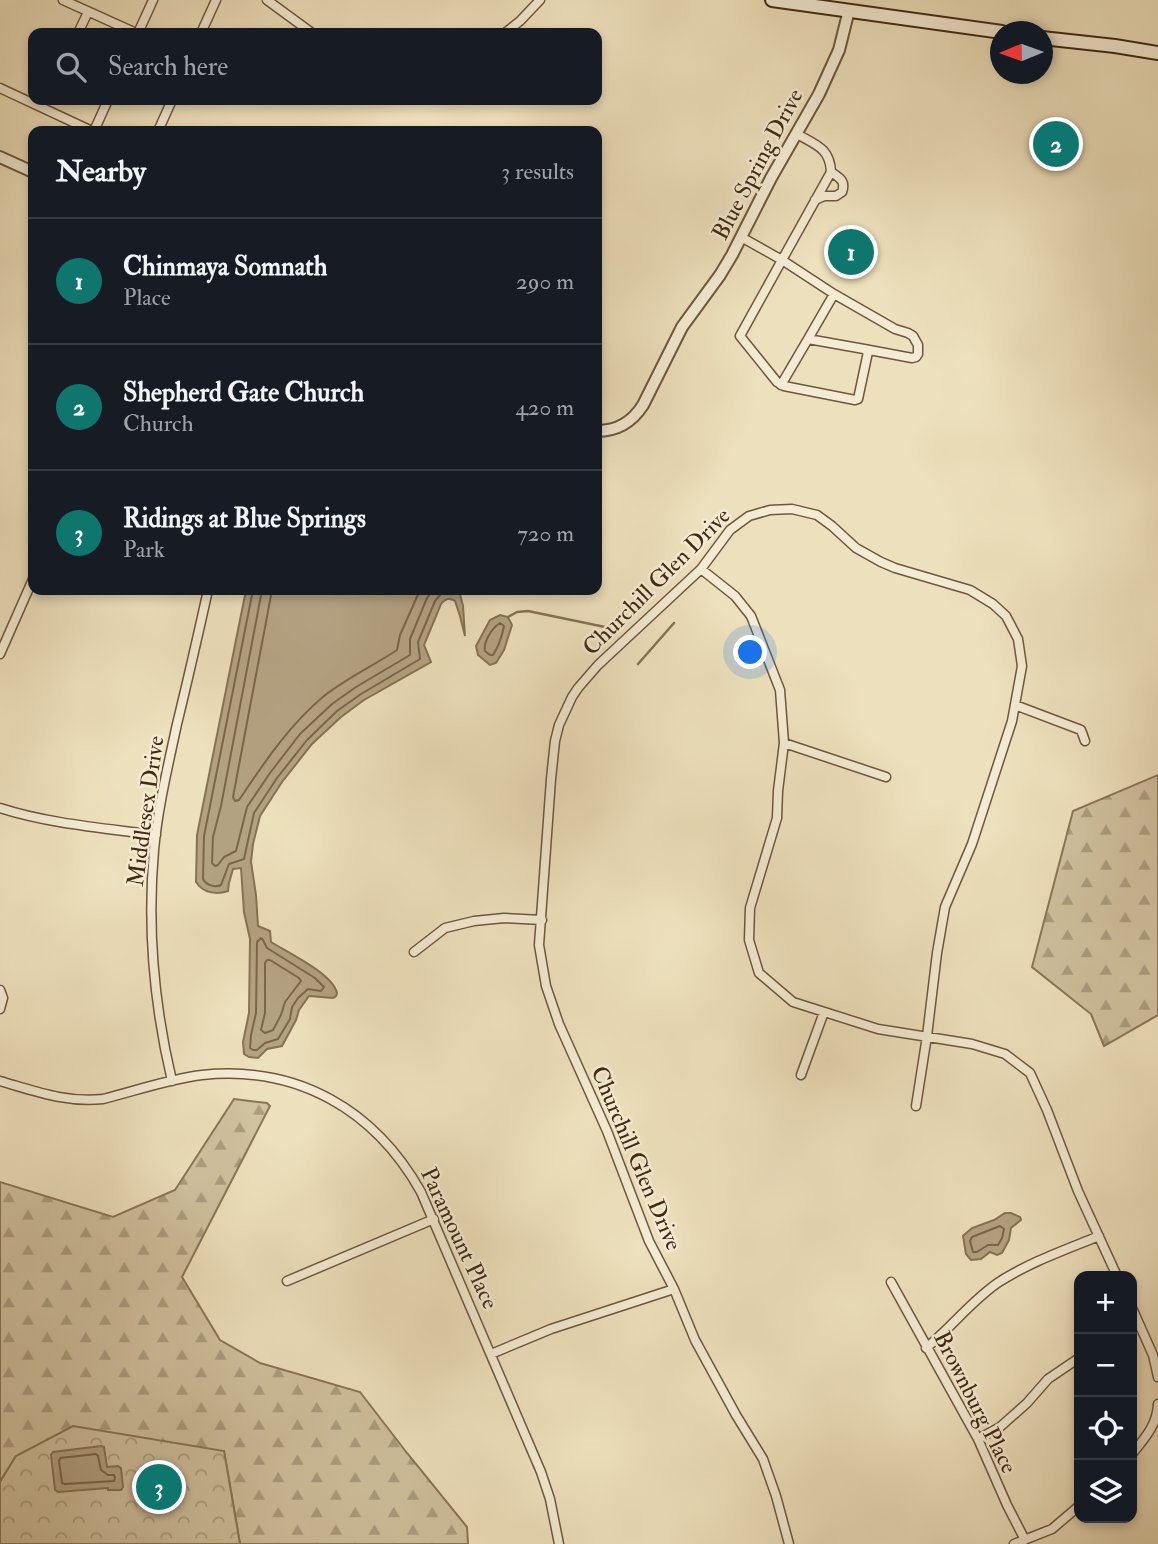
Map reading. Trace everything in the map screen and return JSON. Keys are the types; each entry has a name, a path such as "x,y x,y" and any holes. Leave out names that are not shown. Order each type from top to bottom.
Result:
{"main road":[{"path":"772,0 990,30"},
{"path":"1053,39 1158,53"}],"street":[{"path":"63,0 125,28"},
{"path":"139,28 153,0"},
{"path":"203,28 216,0"},
{"path":"267,0 305,28"},
{"path":"512,28 540,0"},
{"name":"Blue Spring Drive","path":"602,430 620,427 637,415 682,327 720,275 832,66 849,10"},
{"path":"80,28 88,12"},
{"path":"0,88 28,98"},
{"path":"48,105 84,126"},
{"path":"95,126 106,105"},
{"path":"160,126 170,105"},
{"path":"797,134 824,150 831,172 740,336 780,385 855,400 858,399 868,352 864,349"},
{"path":"0,157 28,170"},
{"path":"815,200 824,196 836,196 842,192 842,180 831,172"},
{"path":"741,237 782,260 834,295 895,329 908,332 916,339 919,350 916,357 912,358 808,339"},
{"path":"780,385 834,295"},
{"name":"Churchill Glen Drive","path":"789,1544 763,1459 695,1340 674,1289 649,1241 607,1131 559,1024 546,986 539,945 552,766 557,733 566,709 578,688 598,665 701,569 730,530 749,516 770,510 792,509 817,515 866,555 895,568 970,590 993,604 1006,616 1018,639 1022,666 1015,705 972,844 945,907 916,1106"},
{"path":"701,569 735,596 751,617 780,690 785,743 777,818 750,908 749,940 759,973 793,1002 878,1029 972,1044 1005,1054 1030,1073 1115,1271"},
{"path":"0,654 28,590"},
{"name":"Middlesex Drive","path":"172,1082 158,1011 152,953 152,883 156,835 168,767 207,595"},
{"path":"1015,705 1081,730 1085,741"},
{"path":"785,743 886,777"},
{"path":"0,808 58,822 156,835"},
{"path":"414,952 445,928 454,925 474,920 504,918 542,920"},
{"path":"0,990 3,998 0,1009"},
{"path":"801,1075 824,1012"},
{"name":"Paramount Place","path":"0,1081 54,1097 88,1101 200,1076 248,1074 292,1083 334,1101 368,1124 410,1172 434,1219 541,1472 550,1499 559,1544"},
{"path":"288,1281 434,1219"},
{"path":"926,1348 999,1282 1036,1262 1099,1236"},
{"name":"Brownburg Place","path":"891,1282 978,1440 1006,1505 1026,1539"},
{"path":"491,1354 551,1329 674,1289"},
{"path":"1137,1319 1153,1355 1158,1377"},
{"path":"1137,1332 1142,1330"},
{"path":"978,1440 1000,1427 1027,1403 1048,1379 1074,1361"},
{"path":"1137,1448 1157,1417 1158,1404"},
{"path":"1014,1544 1052,1529 1074,1510"}],"green space":[{"path":"1158,775 1158,1015 1104,1046 1091,1014 1032,967 1073,811"},
{"path":"234,1099 267,1103 270,1106 182,1277 220,1340 260,1363 360,1392 467,1527 468,1544 240,1544 224,1451 16,1456 0,1482 0,1182 113,1217 175,1190"},
{"path":"73,1426 224,1451 240,1544 0,1544 0,1482 16,1456"}],"water":[{"path":"245,595 460,595 465,636 455,601 446,600 441,604 424,645 431,662 364,700 341,717 312,744 260,816 251,862 258,926 270,931 271,942 319,971 334,986 337,993 333,998 309,996 299,1010 282,1046 267,1049 258,1058 244,1054 243,1042 249,1013 250,939 244,912 241,868 233,869 228,891 219,893 202,889 196,882 197,835"},
{"path":"500,615 508,617 512,625 504,650 496,663 490,665 478,655 476,646 490,620"},
{"path":"1005,1213 1011,1213 1021,1220 1011,1228 1009,1240 1002,1253 997,1255 990,1252 981,1259 971,1260 966,1254 963,1236 972,1228"},
{"path":"104,1447 107,1467 121,1468 121,1490 55,1490 51,1455 53,1452"}],"waterway":[{"path":"508,617 517,612 528,611 605,627"},
{"path":"638,664 674,623"}],"place":[{"name":"Shepherd Gate Church","path":"1056,144"},
{"name":"Chinmaya Somnath","path":"851,252"},
{"name":"Ridings at Blue Springs","path":"159,1487"}]}
